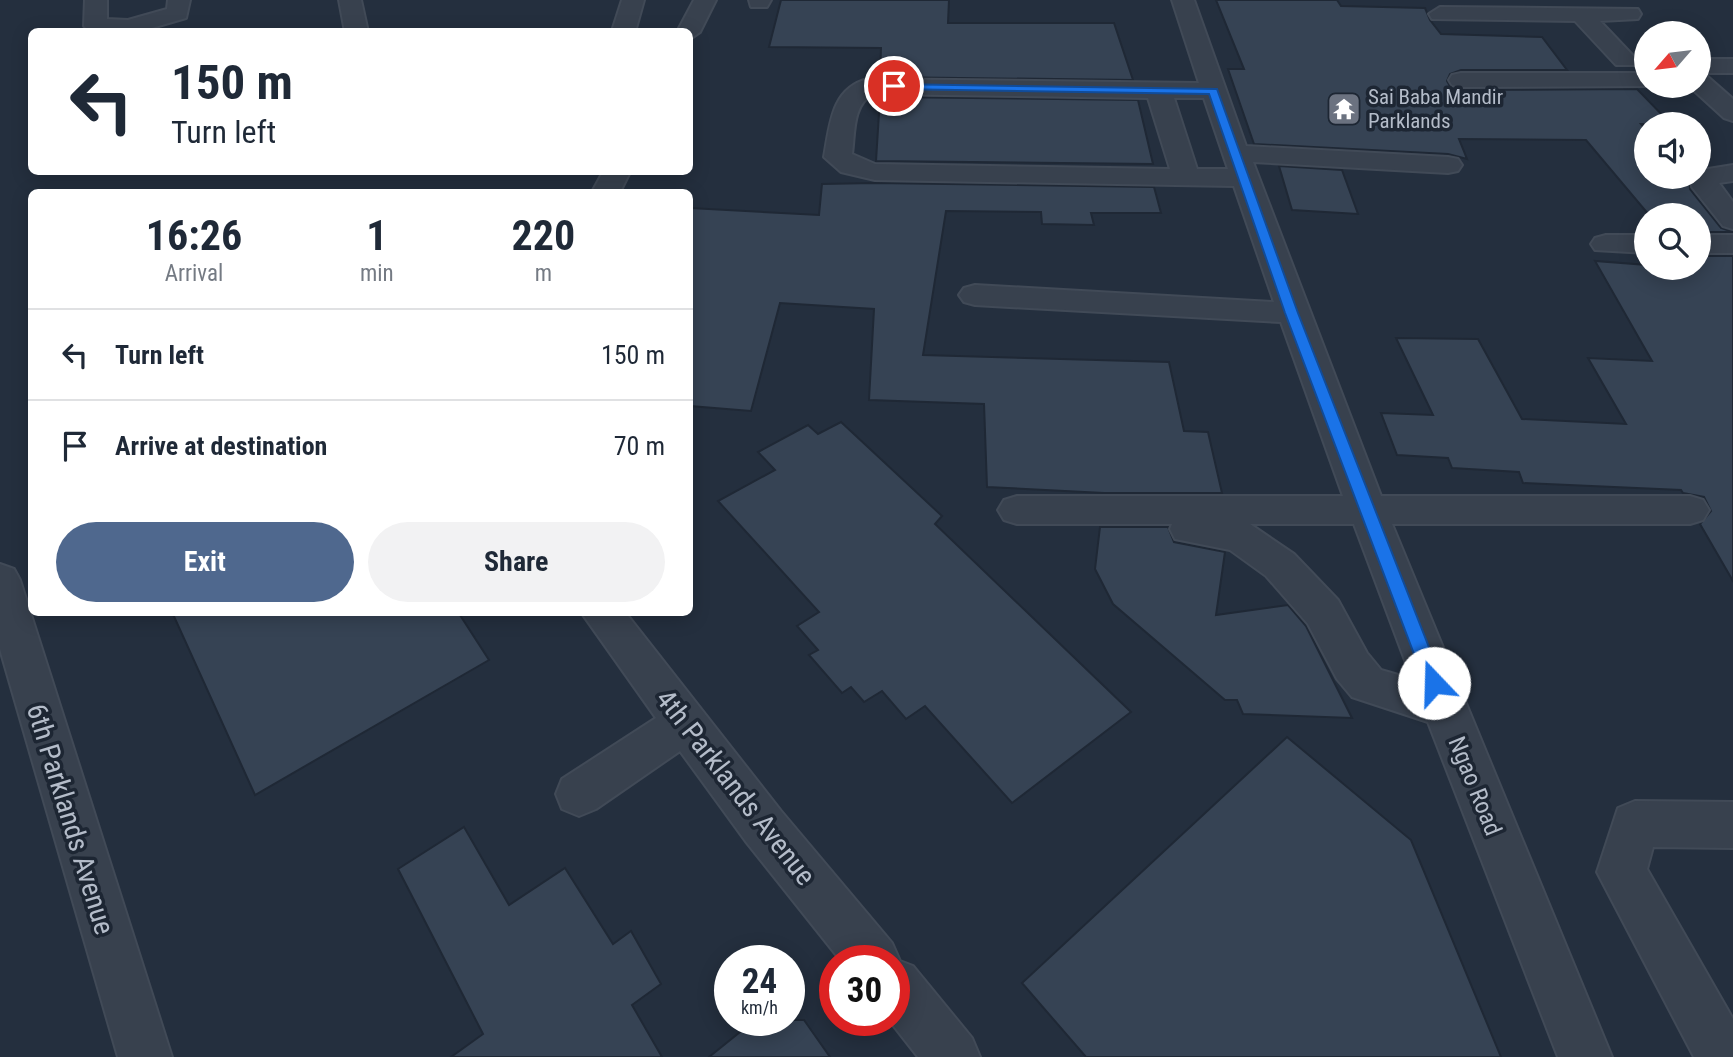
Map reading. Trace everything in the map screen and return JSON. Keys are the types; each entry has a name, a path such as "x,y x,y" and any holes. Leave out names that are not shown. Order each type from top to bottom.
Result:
{"street":[{"path":"96,0 96,26 108,28"},
{"path":"118,28 178,13 179,0"},
{"path":"350,0 356,28"},
{"path":"625,28 633,0"},
{"path":"690,28 705,0"},
{"name":"Ngao Road","path":"1183,0 1238,165 1292,313 1444,708 1585,1057"},
{"path":"1440,14 1582,15 1623,7 1637,21"},
{"path":"1582,15 1625,60"},
{"path":"1712,66 1733,66"},
{"path":"1461,80 1634,80"},
{"path":"1214,91 868,86 855,90 848,99 838,157 851,166 875,172 1186,177 1238,165 1448,165"},
{"path":"1159,92 1186,177"},
{"path":"1712,94 1733,113"},
{"path":"1733,173 1712,176 1705,180 1706,187 1733,220"},
{"path":"1606,244 1634,244"},
{"path":"1711,244 1733,244"},
{"path":"975,295 1292,313"},
{"path":"1017,510 1690,510"},
{"path":"1157,525 1223,533 1248,541 1303,587 1323,612 1352,666 1367,684 1444,708"},
{"name":"6th Parklands Avenue","path":"0,580 145,1057"},
{"name":"4th Parklands Avenue","path":"604,616 764,827 861,945"},
{"path":"579,794 685,723"},
{"path":"1724,1057 1622,872 1635,824 1733,825"},
{"path":"910,1005 953,1057"}],"building":[{"path":"781,0 949,0 948,23 1114,23 1133,80 880,77 881,48 769,47"},
{"path":"1216,0 1337,0 1341,6 1425,8 1441,34 1542,37 1567,70 1461,70 1450,74 1447,81 1451,88 1461,90 1634,89 1634,98 1646,98 1659,112 1634,112 1634,189 1690,189 1701,203 1639,203 1586,140 1459,139 1467,159 1448,154 1254,144 1228,69 1244,69"},
{"path":"880,97 1138,100 1153,164 876,161"},
{"path":"1279,166 1342,170 1358,214 1292,210"},
{"path":"822,184 1154,187 1161,213 1091,213 1094,225 1042,224 1041,212 946,211 923,355 1169,362 1184,431 1208,432 1222,493 1104,493 987,487 984,404 869,400 874,309 780,303 751,411 693,406 693,208 819,215"},
{"path":"1711,215 1721,228 1733,232 1711,232"},
{"path":"1711,256 1733,256 1733,581 1700,524 1711,511 1704,497 1683,493 1681,490 1523,483 1519,472 1452,468 1448,458 1397,455 1381,413 1433,415 1396,338 1478,339 1522,419 1626,424 1588,358 1652,361 1595,261 1634,264 1634,280 1711,280"},
{"path":"841,422 942,516 935,524 1131,712 1012,803 925,706 906,719 882,691 864,702 851,687 842,693 809,655 818,650 797,626 819,612 718,501 775,470 758,452 808,425 818,434"},
{"path":"1100,527 1168,527 1174,542 1225,552 1216,615 1288,605 1306,626 1352,718 1243,714 1237,700 1225,700 1113,604 1095,569"},
{"path":"174,616 461,616 489,660 255,795"},
{"path":"1287,737 1411,840 1501,1057 1086,1057 1022,983"},
{"path":"464,827 509,905 565,868 613,944 631,931 661,984 632,1005 662,1057 451,1057 483,1034 398,869"},
{"path":"805,1021 830,1057 709,1057 735,1036 805,1036"}],"place":[{"name":"Sai Baba Mandir Parklands","path":"1344,109"}],"route":[{"path":"894,86 1214,91 1242,178 1292,313 1434,683"}]}
